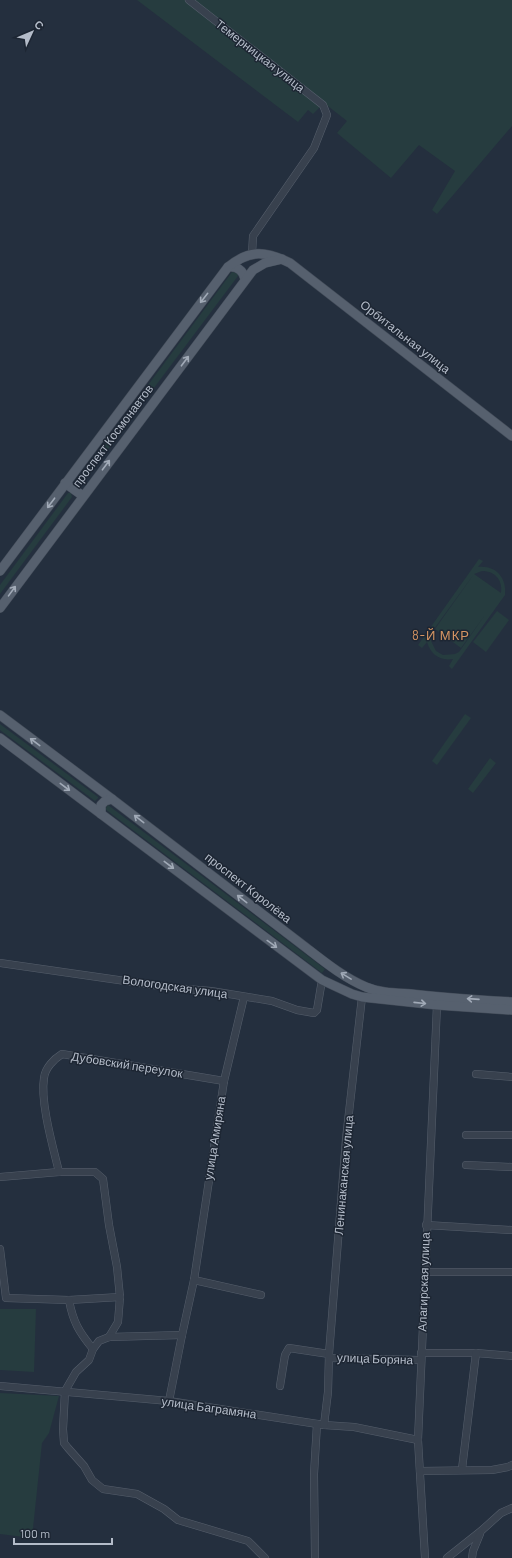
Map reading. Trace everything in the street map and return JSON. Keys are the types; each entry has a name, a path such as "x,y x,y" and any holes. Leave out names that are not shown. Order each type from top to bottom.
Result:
{"main road":[{"name":"проспект Космонавтов","path":"0,571 228,267 243,257 252,254 270,254 282,259"},
{"name":"проспект Космонавтов","path":"0,608 245,279 253,270 264,263 282,259"},
{"name":"Орбитальная улица","path":"282,259 292,265 512,436"},
{"path":"228,267 236,267 240,269 245,279"},
{"path":"65,483 83,496"},
{"name":"проспект Королёва","path":"0,715 330,966 365,987 382,991 438,997 512,1002"},
{"path":"0,738 322,980 362,997 437,1005 512,1010"},
{"path":"101,814 101,805 105,801 112,799"},
{"path":"322,980 329,974 330,966"}],"street":[{"name":"Темерницкая улица","path":"189,0 323,105 327,114 314,148 253,236 252,254"},
{"name":"Вологодская улица","path":"0,963 174,988 212,991 272,1002 297,1010 314,1013 317,1010 322,980"},
{"name":"Ленинаканская улица","path":"324,1425 328,1392 329,1356 346,1139 362,997"},
{"name":"улица Амиряна","path":"169,1401 194,1280 224,1081 244,998"},
{"name":"Алагирская улица","path":"425,1558 418,1440 426,1272 426,1225 437,1005"},
{"name":"Дубовский переулок","path":"59,1172 43,1095 44,1076 53,1060 62,1054 224,1081"},
{"path":"476,1074 512,1077"},
{"path":"466,1135 512,1135"},
{"path":"466,1165 512,1168"},
{"path":"0,1177 59,1172 95,1172 104,1179 109,1225 117,1267 120,1297 118,1322 109,1337"},
{"path":"426,1225 512,1230"},
{"path":"0,1249 6,1298 70,1300 120,1297"},
{"path":"426,1272 512,1272"},
{"path":"194,1280 261,1295"},
{"path":"70,1300 72,1318 81,1334 93,1349"},
{"path":"182,1335 109,1337 99,1341 93,1349 89,1360 76,1372 65,1391 63,1428 64,1443 84,1466 92,1480 104,1489 138,1494 164,1509 178,1520 248,1541 265,1558"},
{"path":"280,1386 285,1355 290,1348 329,1356"},
{"name":"улица Боряна","path":"329,1356 421,1357 476,1353 512,1356"},
{"path":"462,1470 476,1353"},
{"name":"улица Баграмяна","path":"0,1386 169,1401 316,1424 354,1427 418,1440"},
{"path":"315,1558 314,1474 316,1424"},
{"path":"420,1471 492,1470 512,1465"},
{"path":"447,1558 481,1532 501,1514 512,1508"},
{"path":"472,1558 473,1551 481,1532"}],"green space":[{"path":"137,0 512,0 512,126 437,214 432,210 455,171 419,145 391,178 337,133 347,121 324,103 313,114 308,110 298,122"},
{"path":"232,272 237,273 238,276 81,485 78,485 76,482"},
{"path":"68,493 71,493 72,497 0,594 0,585"},
{"path":"479,559 483,561 478,567 490,568 499,574 504,583 505,595 452,669 449,666 453,659 440,658 434,654 427,642 422,648 418,645","holes":["487,571 497,577 501,584 501,593 474,574","474,574 435,629 461,648 485,615 459,652 455,654 443,655 436,651 431,641 431,633"]},
{"path":"497,611 509,620 486,652 473,642"},
{"path":"465,714 471,718 437,765 432,761"},
{"path":"0,724 98,798 95,801 0,730"},
{"path":"490,758 496,763 473,793 468,789"},
{"path":"108,805 325,969 322,973 105,809"},
{"path":"0,1309 36,1309 34,1372 0,1370"},
{"path":"0,1393 59,1396 49,1433 42,1443 32,1538 0,1534"}],"district":[{"name":"8-Й МКР","path":"441,635"}]}
